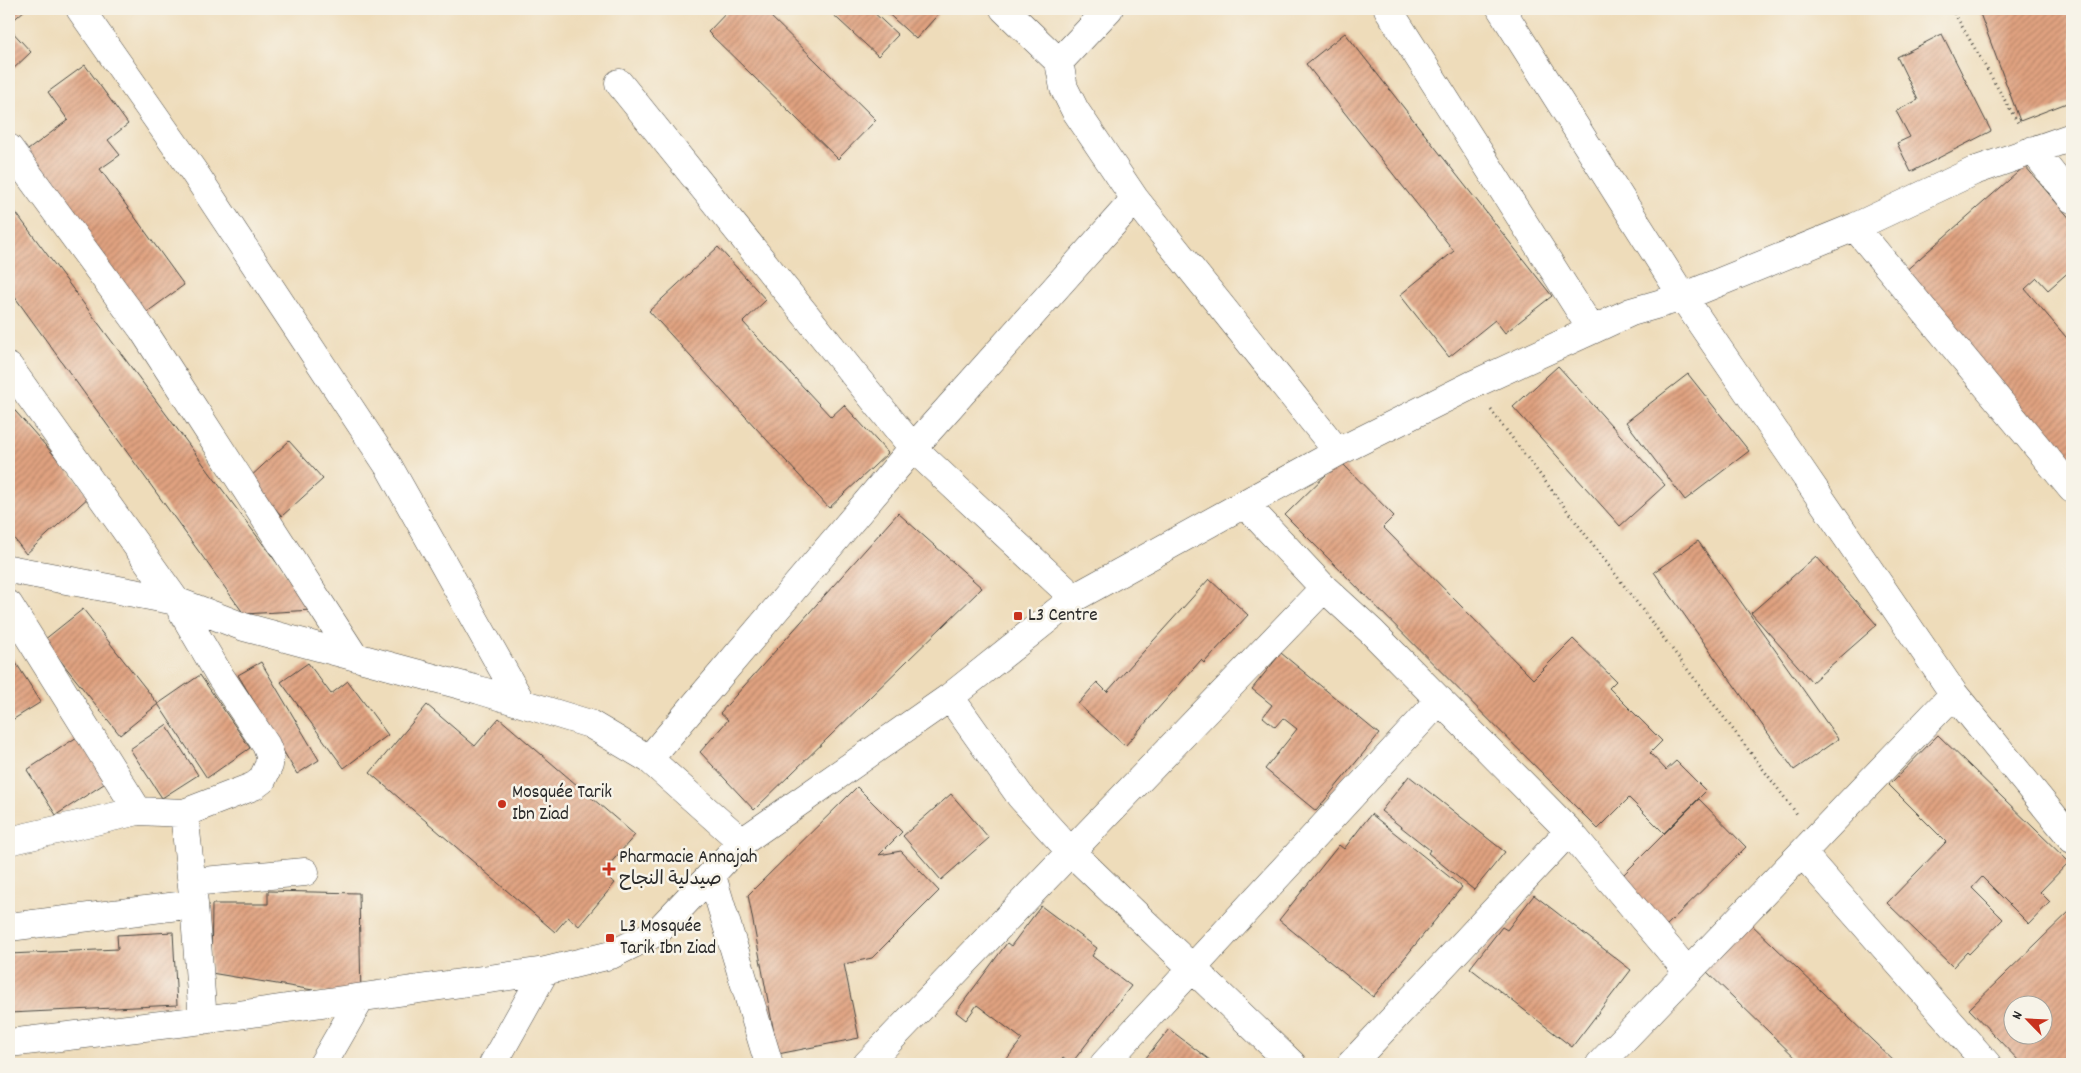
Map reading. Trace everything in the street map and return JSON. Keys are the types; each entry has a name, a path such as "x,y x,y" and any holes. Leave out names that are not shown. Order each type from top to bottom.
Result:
{"street":[{"path":"80,9 194,172 389,467 521,702"},
{"path":"1004,9 1059,62 1064,88 1075,110 1135,199 1338,452"},
{"path":"1059,62 1109,9"},
{"path":"1388,9 1592,330"},
{"path":"1501,9 1683,297 1954,694 2072,839"},
{"path":"619,83 914,448 1074,598"},
{"path":"9,1043 203,1020 361,998 545,971 611,955 657,932 712,876 742,842 950,697 1074,598 1338,452 1592,330 1631,312 1683,297 1855,227 1974,172 2072,137"},
{"path":"9,148 143,330 354,656"},
{"path":"2033,150 2072,199"},
{"path":"649,759 914,448 1135,199"},
{"path":"1855,227 2072,489"},
{"path":"9,367 176,601 220,676 266,745 270,755 266,774 254,786 184,813 138,811 9,841"},
{"path":"1245,504 1324,588 1440,700 1569,831 1688,972"},
{"path":"9,569 176,601 244,627 521,702 590,724 649,759 742,842"},
{"path":"867,1064 1324,588"},
{"path":"9,605 138,811"},
{"path":"1600,1064 1954,694"},
{"path":"950,697 1020,796 1071,852 1292,1064"},
{"path":"1104,1064 1440,700"},
{"path":"184,813 193,893 203,1020"},
{"path":"1351,1064 1569,831"},
{"path":"1809,846 1987,1064"},
{"path":"9,927 305,872"},
{"path":"712,876 769,1064"},
{"path":"493,1064 545,971"},
{"path":"323,1064 361,998"}],"path":[{"path":"1952,9 2033,150"},
{"path":"1472,386 1809,846"}],"building":[{"path":"9,9 26,9 9,24"},
{"path":"730,9 763,9 876,120 838,159 708,32"},
{"path":"827,9 870,9 898,35 878,56"},
{"path":"883,9 943,9 916,39"},
{"path":"1984,9 2072,9 2072,101 2020,121 1979,11"},
{"path":"9,28 31,52 9,73"},
{"path":"1345,33 1552,296 1505,333 1495,320 1449,357 1400,295 1454,251 1306,64"},
{"path":"1942,34 1991,131 1911,172 1897,143 1910,137 1896,111 1918,100 1897,57"},
{"path":"85,65 128,124 108,140 120,155 100,169 184,285 143,315 24,153 68,120 48,92"},
{"path":"2025,166 2072,221 2072,269 2048,290 2037,278 2025,289 2072,344 2072,470 1903,273"},
{"path":"11,206 312,610 244,614 9,289 9,207"},
{"path":"718,247 766,300 743,322 831,417 844,405 888,453 829,508 649,311"},
{"path":"1558,366 1665,485 1620,526 1513,407"},
{"path":"1688,374 1749,451 1685,500 1626,422"},
{"path":"9,404 90,496 26,554 9,532"},
{"path":"289,441 323,479 282,516 248,479"},
{"path":"1340,461 1394,516 1383,527 1533,679 1573,639 1616,681 1609,688 1662,741 1650,753 1666,770 1676,761 1706,791 1664,833 1629,798 1598,829 1285,515"},
{"path":"898,513 982,588 754,810 700,752 728,720 720,713"},
{"path":"1698,541 1838,739 1794,770 1654,572"},
{"path":"1816,556 1877,625 1812,682 1751,613"},
{"path":"1209,579 1248,615 1204,663 1201,660 1125,746 1078,704 1097,682 1107,692"},
{"path":"83,609 158,704 120,735 44,640"},
{"path":"9,652 41,702 9,722"},
{"path":"1281,653 1379,734 1316,811 1265,769 1297,729 1283,718 1275,727 1263,717 1272,705 1252,689"},
{"path":"261,662 319,760 297,774 238,675"},
{"path":"308,663 331,694 348,681 388,735 344,768 281,682"},
{"path":"200,675 250,748 207,778 158,704"},
{"name":"Mosquée Tarik Ibn Ziad","path":"427,705 475,746 499,718 635,835 602,873 615,883 579,926 568,917 555,932 370,773"},
{"path":"166,725 198,775 162,798 130,749"},
{"path":"1938,735 2069,862 2040,892 2050,902 2029,924 1982,877 1972,888 2003,919 1969,954 1967,952 1953,967 1887,903 1946,842 1889,785"},
{"path":"77,737 107,782 56,815 27,770"},
{"path":"1409,776 1505,852 1474,890 1428,853 1430,850 1381,811"},
{"path":"857,787 902,832 879,855 901,851 939,891 872,958 844,964 859,1038 778,1054 748,895"},
{"path":"951,794 989,838 941,880 903,836"},
{"path":"1699,799 1746,847 1662,930 1615,883"},
{"path":"1371,814 1462,887 1373,997 1279,920 1339,845 1344,849"},
{"path":"268,891 359,893 361,998 211,973 212,904 268,904"},
{"path":"1534,895 1631,970 1572,1047 1470,968 1502,927 1507,930"},
{"path":"1041,906 1097,948 1092,956 1131,986 1071,1064 1063,1058 1058,1064 1003,1064 1022,1039 977,1005 966,1020 956,1012 1007,943 1011,946"},
{"path":"2072,909 2072,1064 2022,1064 2005,1046 2054,1046 2054,996 2004,996 2004,1045 1969,1009"},
{"path":"1749,922 1897,1064 1802,1064 1704,969"},
{"path":"173,932 177,1005 9,1013 9,954 118,949 117,935"},
{"path":"1169,1029 1215,1064 1141,1064"}],"place":[{"name":"L3 Centre","path":"1018,616"},
{"name":"Mosquée Tarik Ibn Ziad","path":"502,804"},
{"name":"Pharmacie Annajah صيدلية النجاح","path":"609,869"},
{"name":"L3 Mosquée Tarik Ibn Ziad","path":"610,938"}]}
